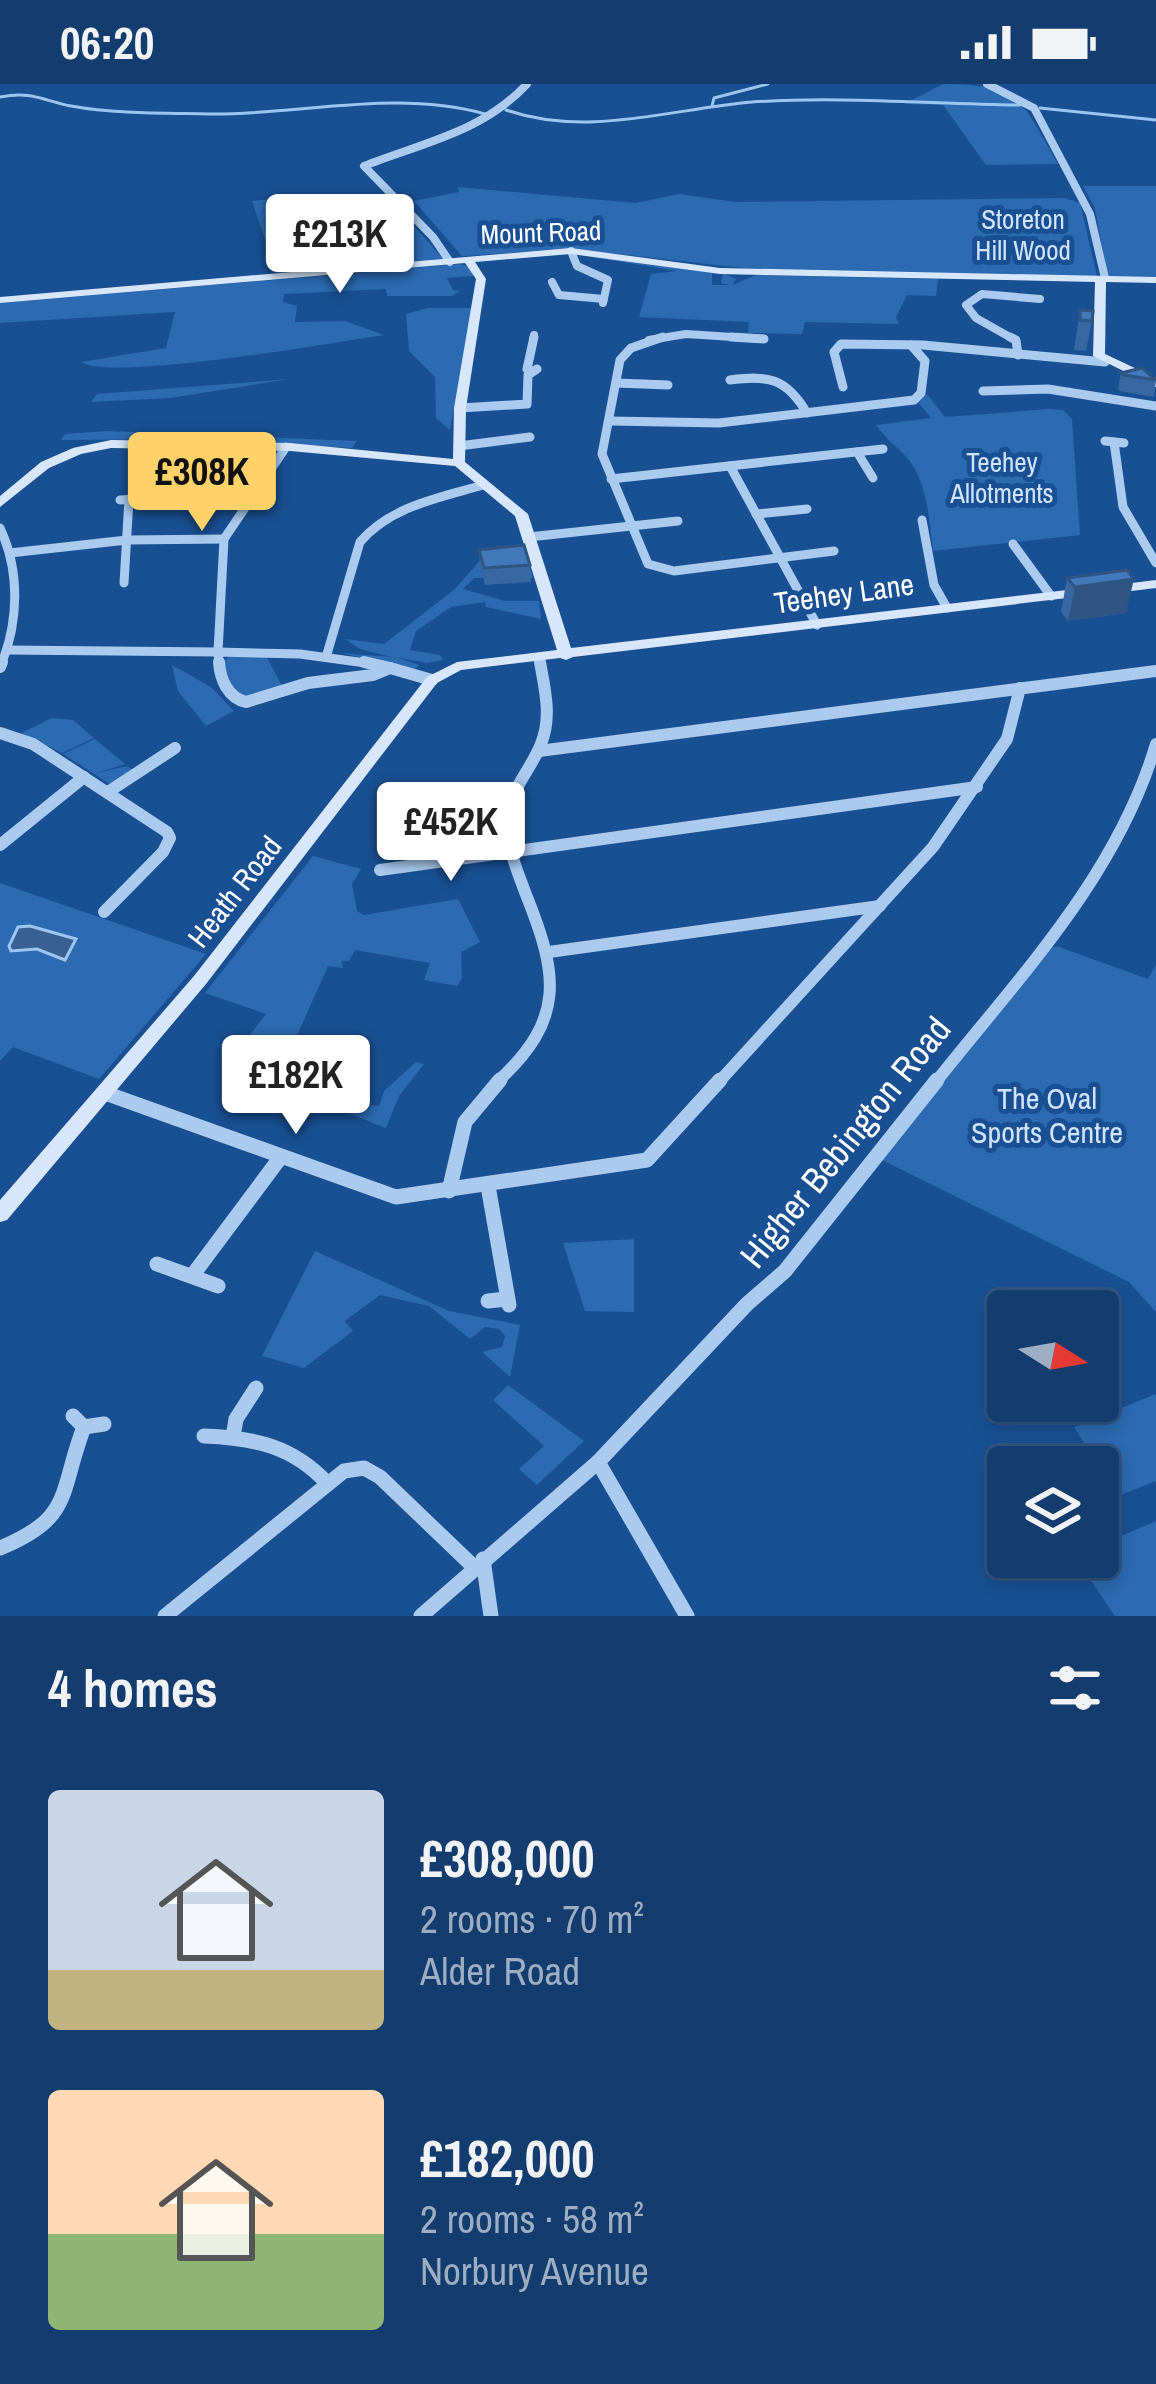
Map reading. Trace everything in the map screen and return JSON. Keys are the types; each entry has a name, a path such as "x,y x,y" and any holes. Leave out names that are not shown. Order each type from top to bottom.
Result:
{"street":[{"path":"450,262 433,237 364,166 452,137 502,107 527,84"},
{"path":"987,84 1034,108 1090,214 1102,279 1098,341 1099,356 1105,362"},
{"path":"556,289 604,301 608,280 577,266 571,251"},
{"name":"Mount Road","path":"0,301 571,251 740,275 1156,280"},
{"path":"459,463 460,408 482,279 467,259"},
{"path":"1018,355 1016,340 976,318 966,305 982,294 1040,299"},
{"path":"460,408 522,406 535,370 527,369 534,335"},
{"path":"758,337 667,337 635,345 620,360 602,454 648,564 657,569 674,572 833,551"},
{"path":"826,383 842,384 836,346 911,345 1105,362 1156,383"},
{"path":"610,422 703,424 914,400 921,393 925,361 911,345"},
{"path":"730,380 776,376 789,382 807,413"},
{"path":"616,383 668,385"},
{"path":"983,391 1048,389 1156,406"},
{"path":"459,446 530,437"},
{"path":"1114,442 1123,507 1156,563"},
{"path":"0,503 45,465 98,446 286,447 459,463 521,514 566,656"},
{"path":"286,447 224,539 220,678 237,700 246,702 308,683 373,675 392,667"},
{"path":"611,479 883,449"},
{"path":"857,452 872,478"},
{"path":"730,466 817,626"},
{"path":"327,654 360,542 368,531 390,517 483,485"},
{"path":"125,583 129,500"},
{"path":"756,514 806,508"},
{"path":"922,520 934,585 947,608"},
{"path":"529,537 678,521"},
{"path":"0,528 10,553 12,623 0,667"},
{"path":"10,553 127,540 224,539"},
{"path":"1013,544 1051,596"},
{"name":"Teehey Lane","path":"539,659 1156,584"},
{"path":"7,650 327,654 432,680 457,666 539,659 548,715 539,751 508,815 514,850 549,952 554,985 547,1018 515,1070 474,1105 449,1190"},
{"path":"539,751 1156,671"},
{"name":"Heath Road","path":"0,1214 200,980 432,680"},
{"path":"105,1093 380,1194 488,1186 647,1160 881,906 977,787 1007,739 1020,688"},
{"path":"0,733 33,744 170,838 163,852 104,912"},
{"name":"Higher Bebington Road","path":"421,1616 598,1462 747,1304 785,1271 1047,942 1122,836 1156,744"},
{"path":"108,793 176,748"},
{"path":"0,845 84,777"},
{"path":"380,870 977,787"},
{"path":"549,952 881,906"},
{"path":"192,1276 280,1158"},
{"path":"488,1186 508,1302 488,1301"},
{"path":"157,1264 218,1286"},
{"path":"232,1437 246,1395"},
{"path":"0,1548 41,1534 56,1520 78,1422 104,1424"},
{"path":"204,1436 278,1443 310,1462 328,1484"},
{"path":"598,1462 687,1616"},
{"path":"179,1612 344,1471 357,1468 380,1477 479,1563 491,1616"}],"green space":[{"path":"943,84 989,88 1017,101 1058,164 986,165 943,105 904,104"},
{"name":"Storeton Hill Wood","path":"1083,186 1156,186 1156,278 1107,276 1095,208"},
{"name":"Storeton Hill Wood","path":"458,187 636,203 679,194 735,202 1064,198 1080,203 1097,276 752,269 575,249 462,256 414,201 459,192"},
{"path":"276,199 342,231 333,238 319,231 295,237 316,273 277,276 252,201"},
{"path":"412,224 444,260 328,270 356,265 358,247"},
{"path":"580,255 607,255 712,273 712,285 729,285 721,283 723,273 736,279 732,285 756,275 938,279 936,296 907,295 896,317 899,324 805,322 802,334 748,333 749,322 639,317 651,274 677,271"},
{"path":"461,264 471,268 473,276 447,278 453,290 460,291 452,296 387,296 386,289 284,294 283,302 297,306 295,322 345,321 384,335 226,359 134,367 81,362 166,348 175,312 0,323 0,303"},
{"path":"428,308 472,308 450,430 436,418 435,377 409,351 406,314"},
{"path":"290,379 170,398 91,402 97,394"},
{"name":"Teehey Allotments","path":"927,394 945,417 1063,410 1072,419 1080,535 933,551 921,482 907,458 876,425 931,418 918,402"},
{"path":"108,431 357,441 352,448 164,439 61,440 65,434"},
{"path":"526,555 533,578 474,578 463,589 505,601 539,601 541,619 486,607 485,602 451,607 416,631 410,650 440,655 443,660 427,663 396,657 419,665 414,670 341,653 392,657 360,649 345,639 384,644 455,589 483,557"},
{"path":"229,656 266,656 282,686 243,697 235,693 222,664"},
{"path":"172,665 211,687 234,711 206,726 178,691"},
{"path":"52,718 73,720 94,738 62,753 21,733"},
{"path":"95,739 125,764 96,773 127,766 135,772 110,784 63,754"},
{"path":"313,856 361,869 352,884 357,911 364,915 458,899 480,942 461,952 462,978 457,986 424,980 430,963 355,950 349,961 342,961 343,968 328,966 295,1040 302,1043 289,1091 223,1069 266,1014 205,993"},
{"path":"0,883 206,954 99,1079 13,1047 0,1061"},
{"name":"The Oval Sports Centre","path":"1043,947 1059,947 1148,979 1156,965 1156,1312 1129,1282 878,1158"},
{"path":"416,1062 424,1064 399,1096 386,1128 301,1095 379,1106 384,1091"},
{"path":"634,1239 634,1312 585,1311 563,1243"},
{"path":"315,1251 449,1311 520,1325 510,1377 482,1352 502,1347 505,1336 499,1329 485,1327 470,1339 429,1306 380,1295 345,1321 353,1331 304,1368 262,1356"},
{"path":"508,1385 584,1441 537,1485 519,1469 544,1446 493,1400"},
{"path":"1156,1394 1156,1481 1119,1496 1119,1446 1086,1446 1074,1427 1119,1422 1119,1409"},
{"path":"1156,1521 1156,1616 1115,1616 1089,1578 1119,1578 1119,1537"}],"shaded area":[{"path":"18,927 76,939 65,960 37,949 11,951"}],"building":[{"path":"1080,310 1093,311 1092,321 1080,320"},
{"path":"1142,368 1156,380 1121,373"},
{"path":"524,545 530,565 484,568 479,550"},
{"path":"1127,570 1134,579 1075,587 1067,578"}],"waterway":[{"path":"712,106 714,98 768,84"},
{"path":"0,97 29,96 88,109 140,113 244,113 382,103 485,114"},
{"path":"506,110 536,118 598,122 785,100 1020,105"},
{"path":"1040,108 1156,120"}]}
